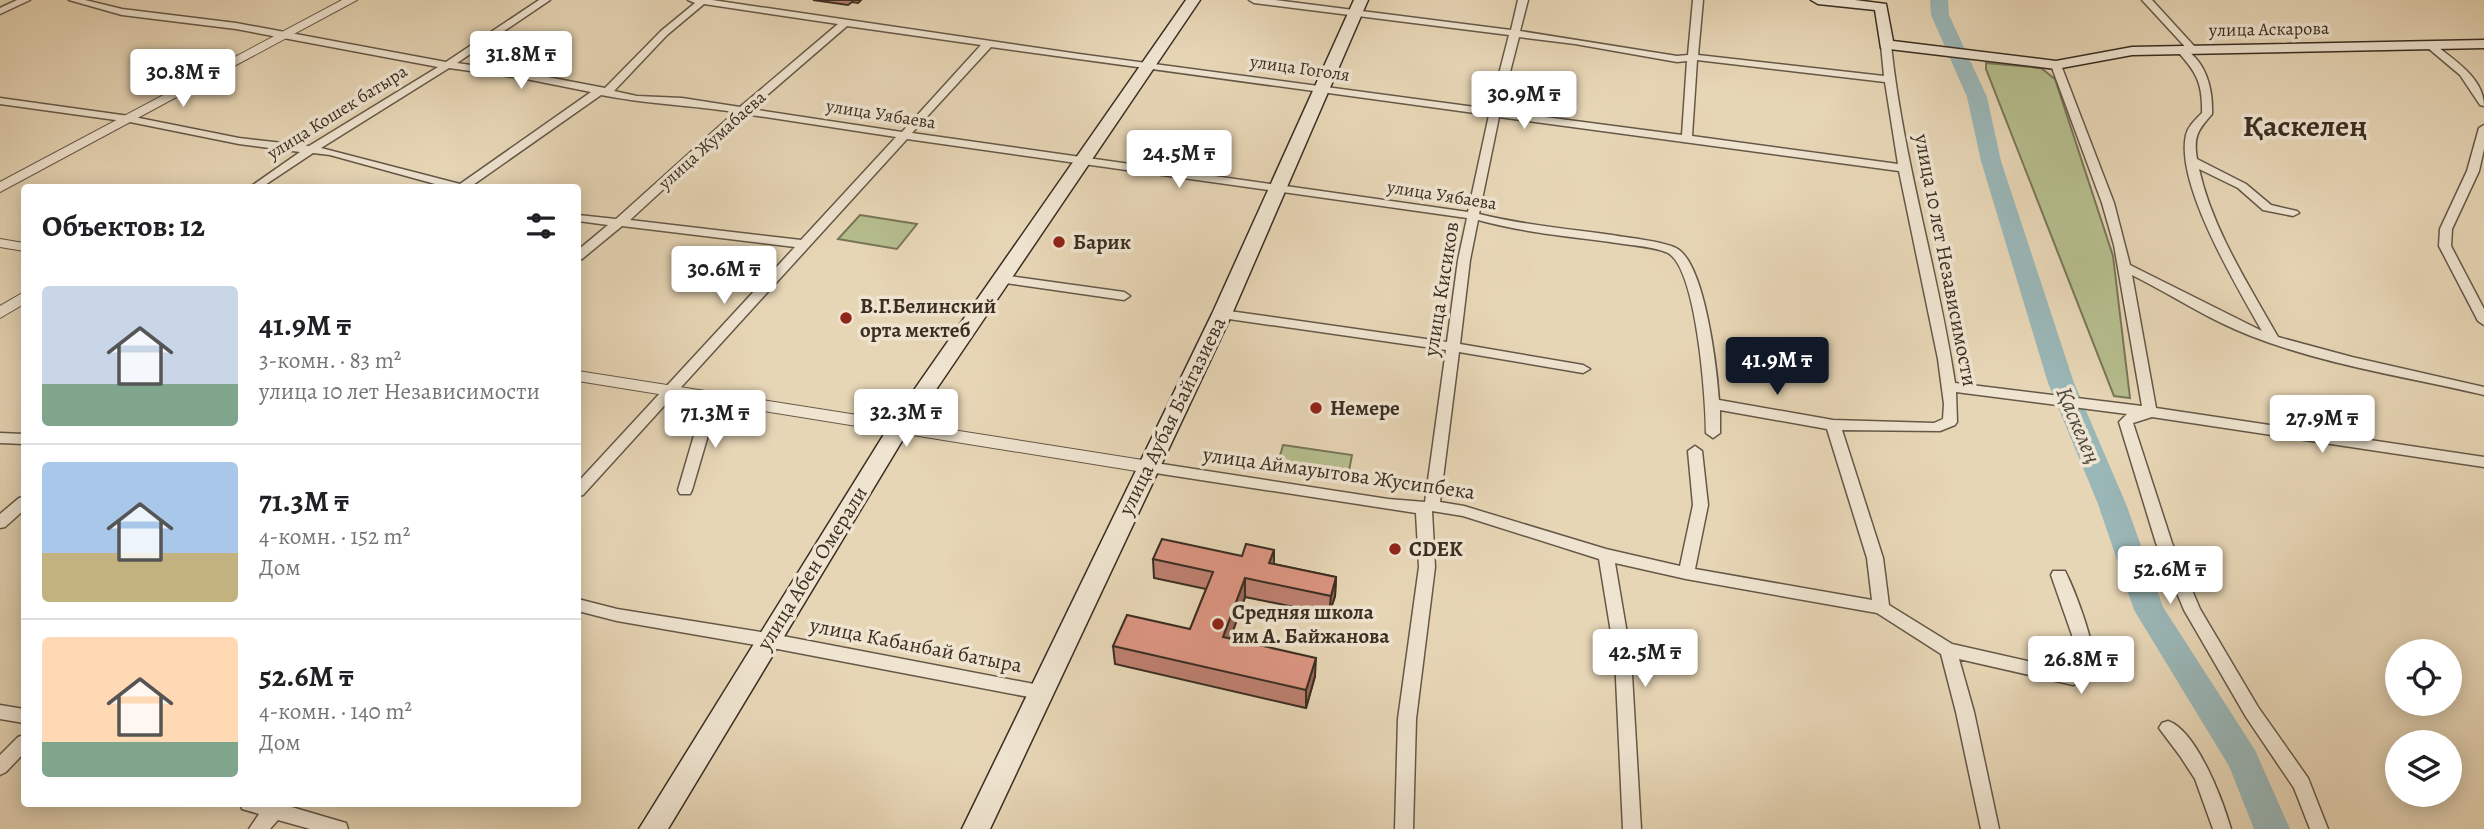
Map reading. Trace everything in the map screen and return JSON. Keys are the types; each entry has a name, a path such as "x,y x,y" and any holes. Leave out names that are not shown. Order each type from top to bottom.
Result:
{"main road":[{"name":"улица Абен Омерали","path":"653,829 899,428 1193,0"},
{"path":"1818,0 1881,4"},
{"name":"улица 10 лет Независимости","path":"1881,4 1886,45"},
{"name":"улица Аубая Байгазиева","path":"976,829 1039,692 1222,314 1357,7"},
{"name":"улица Аскарова","path":"1886,45 2056,65 2132,51 2480,45"}],"street":[{"path":"0,10 26,0"},
{"name":"улица Уябаева","path":"74,0 122,12 286,35 637,99 682,101 1475,216 1647,244 1673,251 1683,259 1702,322 1714,404"},
{"path":"0,188 351,0"},
{"name":"улица Кошек батыра","path":"259,184 309,149 449,65 545,0"},
{"path":"464,184 604,91 700,0"},
{"name":"улица Гоголя","path":"700,0 989,43 1903,168"},
{"path":"1254,0 1357,7 1677,59 1693,57 1888,79"},
{"name":"улица Кисиков","path":"1404,829 1407,719 1427,568 1428,506 1454,347 1464,260 1495,111 1523,0"},
{"path":"1687,139 1698,0"},
{"path":"2147,0 2187,49 2206,86 2207,114 2197,122 2190,136 2194,177 2204,205 2273,340"},
{"name":"улица Жумабаева","path":"581,254 846,22"},
{"path":"581,488 989,43"},
{"name":"улица 10 лет Независимости","path":"1833,425 1910,428 1944,426 1950,422 1949,387 1903,168 1888,79 1886,45"},
{"path":"2431,46 2464,73 2484,103"},
{"path":"2056,65 2108,203 2158,414"},
{"path":"0,101 192,130 239,141 309,149 448,184"},
{"path":"2484,128 2473,171 2446,229 2445,246 2484,321"},
{"path":"2192,161 2242,186 2267,208 2293,213"},
{"path":"581,218 804,244"},
{"path":"0,243 21,246"},
{"path":"2124,267 2157,282 2220,319 2273,340 2484,391"},
{"path":"1002,279 1124,296"},
{"path":"0,313 21,299"},
{"path":"1222,314 1454,347 1583,369"},
{"name":"улица Аймауытова Жусипбека","path":"581,376 1388,504 1464,510 1605,555 1686,573 1881,608"},
{"path":"1949,387 2158,414 2484,462"},
{"path":"685,489 704,425 718,399"},
{"path":"1713,433 1714,404 1833,425 1875,558 1881,608 1948,650 2073,678 2081,673 2085,661 2079,632 2059,575"},
{"path":"2158,414 2133,416 2126,422 2164,543 2192,610 2252,712 2302,784 2319,829"},
{"path":"0,438 21,439"},
{"path":"1686,573 1697,534 1701,492 1694,462 1695,451"},
{"path":"0,523 21,505"},
{"path":"1605,555 1623,657 1632,829"},
{"name":"улица Кабанбай батыра","path":"581,606 1039,692"},
{"path":"1948,650 1965,712 1990,829"},
{"path":"0,712 21,716"},
{"path":"2168,728 2181,741 2206,780 2221,829"},
{"path":"0,767 21,745"},
{"path":"258,829 277,807"},
{"path":"281,807 339,829"}],"green space":[{"path":"1986,63 2041,68 2055,79 2113,256 2130,398 2114,396 1986,69"},
{"path":"860,215 917,224 897,249 838,239"},
{"path":"1283,445 1352,455 1347,481 1276,470"}],"building":[{"path":"1162,539 1242,556 1246,544 1274,550 1269,563 1336,577 1331,596 1245,578 1223,637 1316,658 1306,690 1113,646 1127,615 1190,629 1213,572 1153,559"}],"waterway":[{"name":"Қаскелең","path":"1939,0 1940,15 1977,97 1991,161 2061,383 2112,504 2149,610 2243,760 2272,829"}],"place":[{"name":"Барик","path":"1059,242"},
{"name":"В.Г.Белинский орта мектеб","path":"846,318"},
{"name":"Немере","path":"1316,408"},
{"name":"CDEK","path":"1395,549"},
{"name":"Средняя школа им А. Байжанова","path":"1218,624"}],"district":[{"name":"Қаскелең","path":"2305,126"}]}
